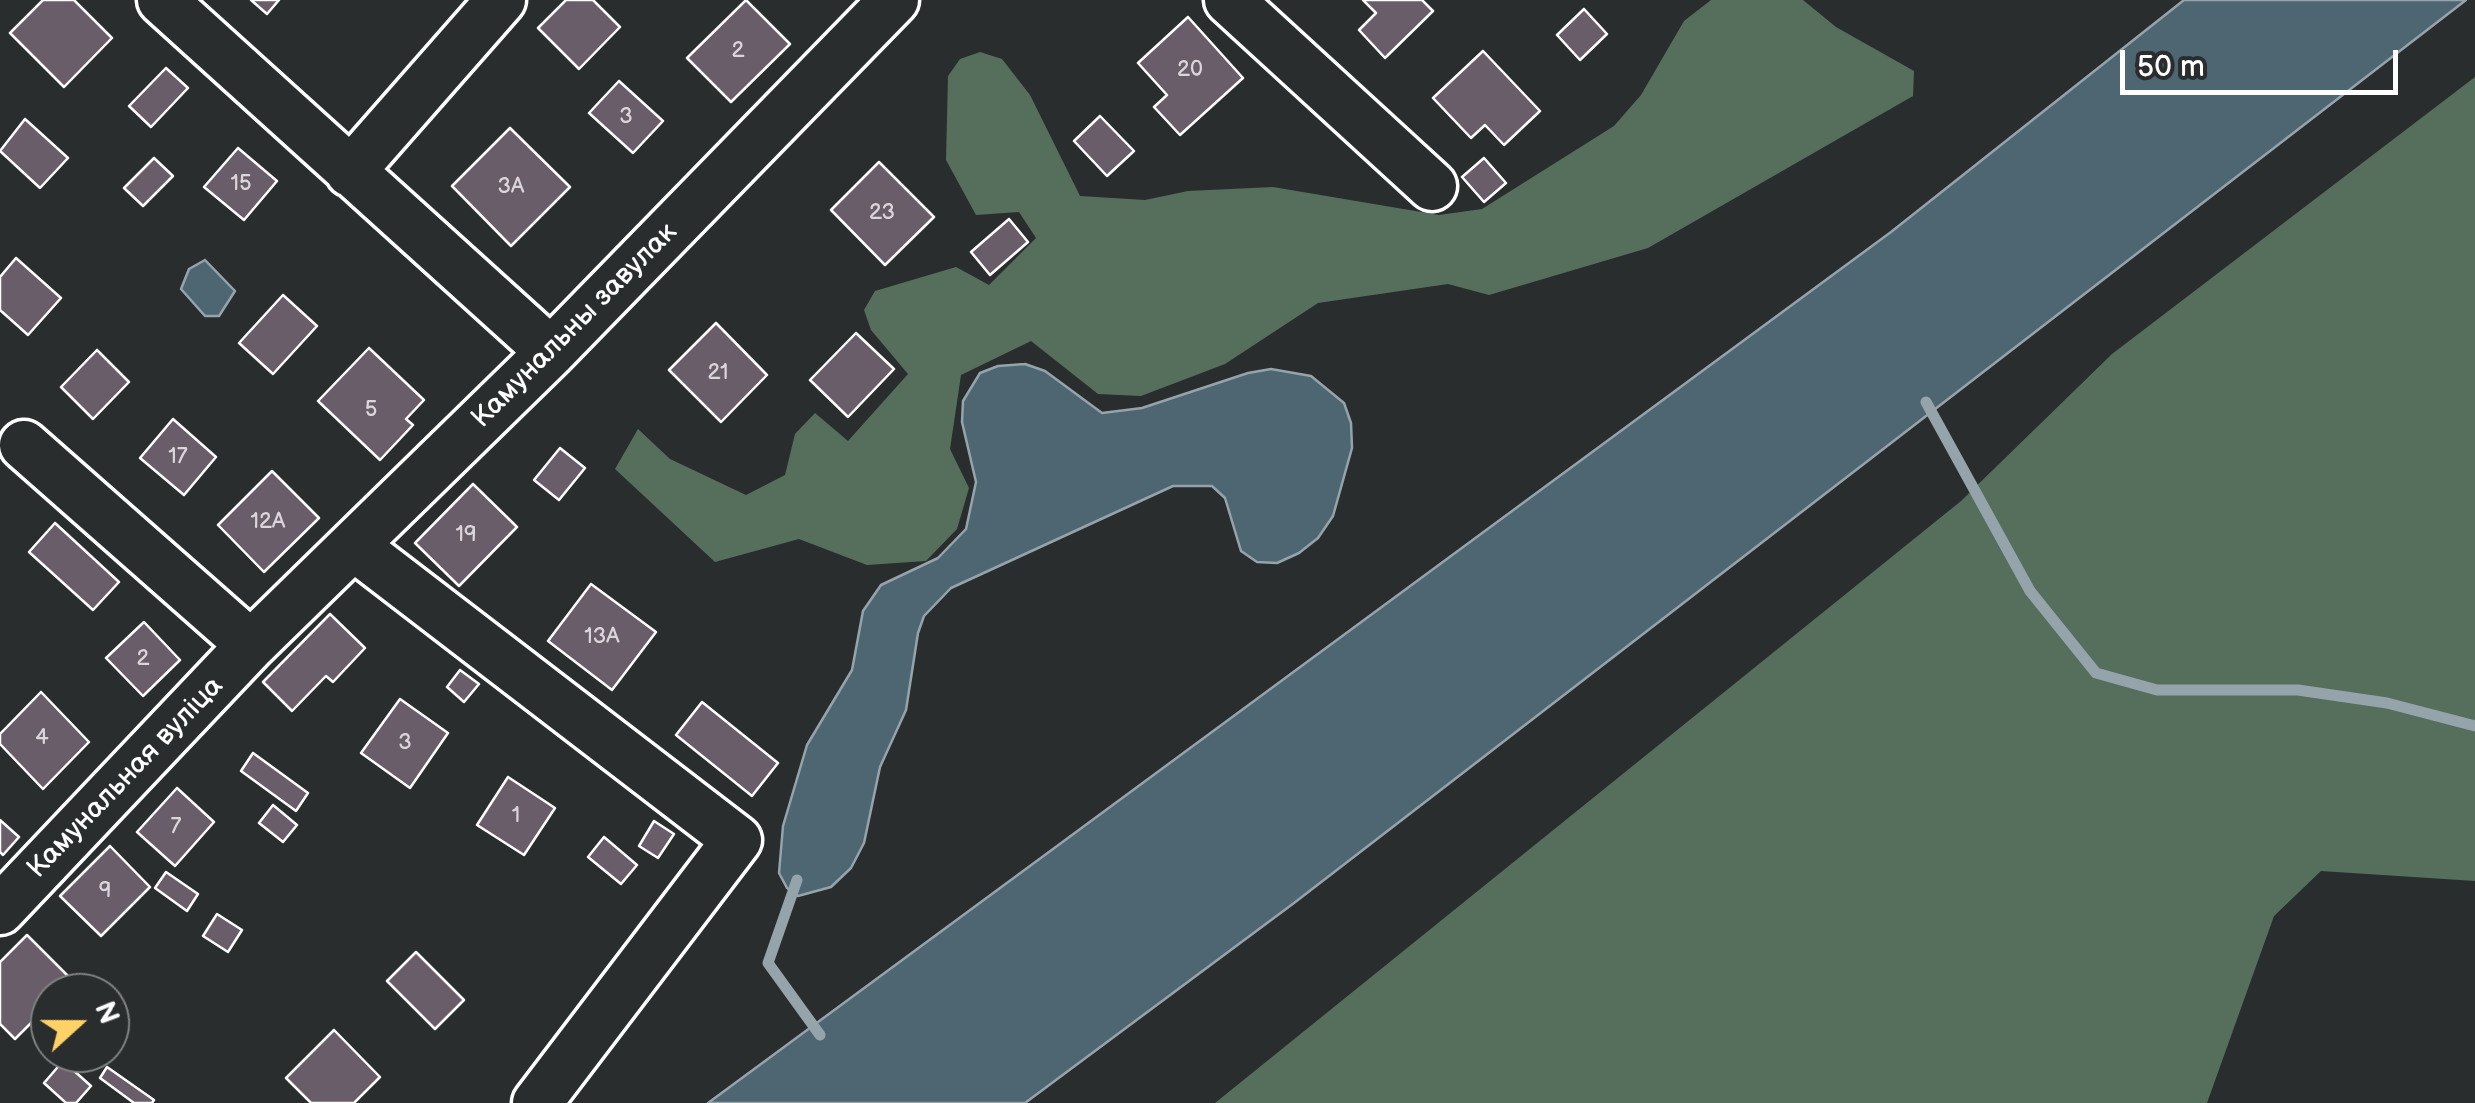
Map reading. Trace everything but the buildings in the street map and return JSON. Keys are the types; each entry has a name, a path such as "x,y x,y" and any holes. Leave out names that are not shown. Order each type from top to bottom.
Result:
{"street":[{"path":"162,0 552,352"},
{"path":"350,172 500,0"},
{"name":"Камунальны завулак","path":"251,645 552,352 894,0"},
{"path":"1229,0 1432,186"},
{"path":"24,445 251,645"},
{"path":"354,546 737,840 538,1103"},
{"name":"Камунальная вуліца","path":"0,910 251,645"}],"green space":[{"path":"1711,0 1803,0 1836,27 1914,71 1913,96 1648,248 1489,295 1448,284 1318,303 1225,364 1141,396 1098,394 1031,341 961,375 950,449 969,488 957,529 926,561 867,565 799,539 715,562 615,469 638,429 670,459 746,495 785,475 795,434 815,413 848,441 908,374 871,330 864,310 875,291 956,267 989,285 1036,238 1019,212 976,215 946,160 948,76 960,59 980,52 1002,59 1030,95 1080,196 1145,200 1188,191 1273,187 1439,215 1482,209 1614,126 1641,95 1684,21"},
{"path":"2475,77 2475,881 2321,871 2274,916 2207,1103 1215,1103 1961,501 2112,354"}],"water":[{"path":"2184,0 2466,0 1294,903 1025,1103 708,1103 1891,232"},
{"path":"205,260 235,291 219,316 205,316 181,289 189,269"},
{"path":"1025,364 1045,371 1102,413 1142,408 1248,373 1271,369 1311,376 1344,403 1351,423 1352,448 1333,516 1318,538 1299,553 1277,563 1257,562 1241,551 1225,498 1212,486 1173,486 951,588 924,616 918,633 906,710 880,767 864,843 851,868 831,887 798,896 787,888 779,873 783,826 807,745 852,670 863,611 881,585 938,558 966,529 976,482 962,422 963,401 980,373 998,366"}],"waterway":[{"path":"1926,402 2030,591 2096,673 2157,690 2298,690 2387,703 2475,726"},
{"path":"797,880 768,963 820,1035"}]}
